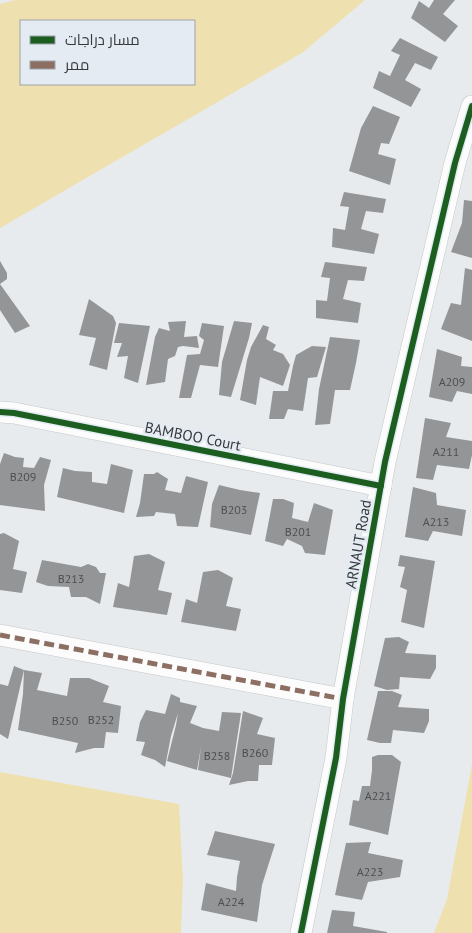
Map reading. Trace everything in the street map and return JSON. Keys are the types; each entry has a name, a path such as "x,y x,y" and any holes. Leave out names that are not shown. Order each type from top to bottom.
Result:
{"street":[{"name":"ARNAUT Road","path":"301,933 336,758 343,698 385,462 455,163 472,106"},
{"name":"BAMBOO Court","path":"0,412 23,414 381,486"},
{"path":"0,635 343,698"}],"shaded area":[{"path":"15,0 365,0 302,53 0,228 0,4"},
{"path":"472,764 472,933 434,933 447,899"},
{"path":"0,772 179,804 183,879 181,933 0,933"}],"building":[{"path":"434,0 455,0 443,14 458,26 445,42 411,18 419,1 429,8"},
{"path":"400,38 438,57 431,70 415,63 405,80 421,89 411,107 373,88 379,71 390,76 400,55 391,51"},
{"path":"373,106 400,117 389,144 381,143 378,154 396,159 390,185 349,171 361,128"},
{"path":"344,192 386,199 383,213 366,211 361,229 379,234 374,254 332,247 333,228 345,230 349,207 340,206"},
{"path":"464,200 472,201 472,258 451,252 462,223"},
{"path":"0,261 7,273 7,279 0,284"},
{"path":"325,262 367,267 364,281 348,280 343,299 361,303 358,323 316,318 316,300 327,301 330,278 321,277"},
{"path":"465,268 472,270 472,341 441,329 451,303 461,305"},
{"path":"0,284 30,326 15,333 0,310"},
{"path":"89,299 113,316 116,323 107,370 89,365 96,338 79,335"},
{"path":"186,321 184,337 197,336 199,348 178,347 175,356 168,359 165,382 146,385 155,337 159,328 170,331 168,322"},
{"path":"234,321 252,323 231,397 219,395 222,362"},
{"path":"119,323 150,326 138,383 124,378 128,356 117,357 122,343 114,343"},
{"path":"202,323 224,326 218,367 200,365 191,398 179,398 187,355 200,354 204,340 199,336"},
{"path":"263,325 269,327 266,339 276,345 273,350 283,354 290,365 283,386 260,377 256,405 240,400 247,360 251,347"},
{"path":"330,337 360,340 350,390 335,390 330,424 315,425 319,389"},
{"path":"312,346 326,347 317,377 308,378 303,411 288,409 284,419 269,419 273,391 288,391 296,355"},
{"name":"A209","path":"437,349 462,357 461,366 472,367 472,394 457,391 452,402 429,397"},
{"name":"A211","path":"425,418 451,423 446,437 472,441 469,469 437,465 433,480 416,478"},
{"name":"B209","path":"4,453 24,458 23,467 34,468 40,457 51,460 44,485 45,511 0,505 0,464"},
{"path":"111,464 133,470 124,513 57,497 63,468 92,472 92,482 107,484"},
{"path":"157,472 168,479 165,490 181,493 186,476 208,482 198,527 177,526 175,514 156,512 154,516 136,517 144,474 154,474"},
{"name":"B203","path":"219,485 260,493 251,535 210,527 212,504"},
{"name":"A213","path":"413,487 436,493 437,505 466,510 462,536 433,531 428,541 405,537"},
{"name":"B201","path":"273,499 283,499 294,503 292,518 308,522 314,503 333,510 325,555 305,553 302,546 287,539 283,546 265,541"},
{"path":"4,533 19,541 13,569 27,572 22,593 0,590 0,534"},
{"path":"149,554 165,562 158,590 172,593 167,615 113,607 118,583 129,587 134,556"},
{"path":"400,555 435,561 424,628 401,622 407,590 400,587 405,567 398,566"},
{"name":"B213","path":"42,560 81,567 88,564 96,567 100,573 106,573 100,604 86,597 71,597 69,587 48,586 36,582"},
{"path":"218,570 233,578 226,606 241,609 236,631 181,622 186,599 197,603 203,572"},
{"path":"399,637 409,642 405,653 436,655 436,668 430,679 400,677 399,689 387,690 374,686 385,638"},
{"path":"14,666 24,670 8,739 0,734 0,684 8,686"},
{"path":"24,670 42,673 37,690 67,696 70,678 89,678 109,686 103,702 121,706 118,733 106,732 104,748 94,748 75,753 78,743 18,730"},
{"path":"378,691 392,691 402,695 398,707 429,709 429,721 424,733 393,730 391,743 367,740"},
{"path":"171,694 180,698 180,702 197,706 190,723 203,728 219,731 222,712 241,713 231,778 198,770 201,747 197,770 167,761 178,713 165,767 155,760 141,755 145,742 136,741 140,722 146,710 165,714"},
{"name":"B260","path":"243,711 263,718 257,734 275,738 272,765 259,765 258,781 229,785 233,773"},
{"name":"A221","path":"392,755 401,762 388,835 349,825 353,800 359,801 362,786 370,786 372,757"},
{"path":"215,831 275,844 262,885 257,922 201,910 206,883 236,891 240,861 207,855"},
{"name":"A223","path":"371,842 368,853 403,860 400,877 368,882 362,900 335,895 346,843"},
{"path":"332,910 355,912 353,926 387,933 327,933"}],"marked path":[{"path":"0,635 343,699"}],"cycle path":[{"path":"301,933 336,758 343,699 385,462 455,163 472,106"},
{"path":"0,412 14,413 381,486"}]}
